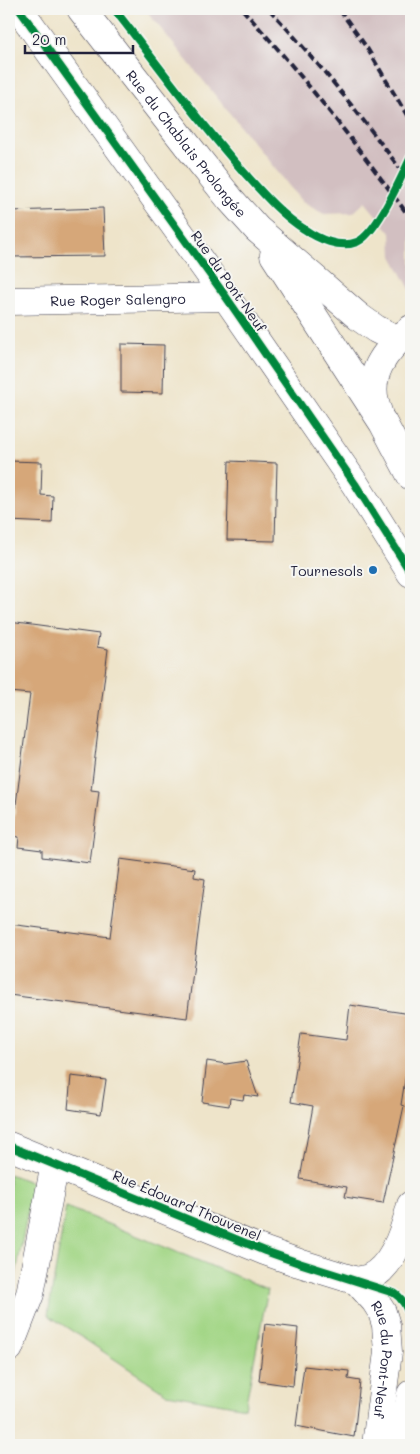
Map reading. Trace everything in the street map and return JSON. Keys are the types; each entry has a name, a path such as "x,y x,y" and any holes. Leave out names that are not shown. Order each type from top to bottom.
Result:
{"street":[{"name":"Rue du Pont-Neuf","path":"19,9 226,297 355,484 411,573"},
{"name":"Rue du Chablais Prolongée","path":"81,9 191,150 257,229 383,423"},
{"name":"Rue du Chablais Prolongée","path":"257,229 359,317 376,329 404,334"},
{"name":"Rue Roger Salengro","path":"9,301 226,297"},
{"path":"404,334 380,362 375,379 374,397 383,423 411,476"},
{"name":"Rue Édouard Thouvenel","path":"9,1146 265,1251 299,1264 357,1281"},
{"path":"9,1348 30,1294 55,1164"},
{"name":"Rue du Pont-Neuf","path":"357,1281 369,1278 386,1263 401,1238 411,1205"},
{"name":"Rue du Pont-Neuf","path":"357,1281 367,1290 382,1312 387,1337 387,1367 376,1445"},
{"name":"Rue du Pont-Neuf","path":"402,1445 411,1394"}],"shaded area":[{"path":"145,9 411,9 411,291 392,256 391,233 365,202 353,213 324,214 302,202"}],"green space":[{"path":"9,1174 33,1183 15,1279 9,1293"},
{"path":"66,1207 268,1289 245,1408 167,1394 48,1315"}],"building":[{"path":"103,208 105,256 9,257 9,214 11,214 11,211"},
{"path":"121,344 164,345 163,393 121,392"},
{"path":"9,461 42,462 41,495 53,496 52,523 9,521"},
{"path":"229,461 277,463 275,541 227,540"},
{"path":"9,622 99,634 97,647 108,649 91,790 99,791 90,863 42,857 42,850 18,847 19,837 12,836 30,694 9,692"},
{"path":"120,859 195,869 194,877 205,879 187,1018 9,995 9,924 110,937"},
{"path":"350,1005 411,1014 411,1042 401,1105 404,1106 383,1203 345,1197 347,1187 300,1179 313,1106 291,1102 301,1034 346,1040"},
{"path":"207,1061 226,1064 246,1061 258,1097 244,1095 243,1100 230,1098 229,1106 202,1102"},
{"path":"71,1076 106,1080 101,1114 68,1109"},
{"path":"265,1324 298,1328 293,1386 259,1381"},
{"path":"304,1366 349,1371 348,1379 360,1381 354,1437 296,1426"}],"railway":[{"path":"242,9 330,112 411,219"},
{"path":"269,9 343,94 411,184"},
{"path":"339,9 367,48 411,122"}],"cycle path":[{"path":"19,9 226,297 355,484 411,573"},
{"path":"114,9 224,150 279,209 295,223 316,236 336,244 350,244 365,237 388,204 411,157"},
{"path":"9,1146 265,1251 394,1293 403,1301 411,1319"}],"place":[{"name":"Tournesols","path":"373,570"}]}
